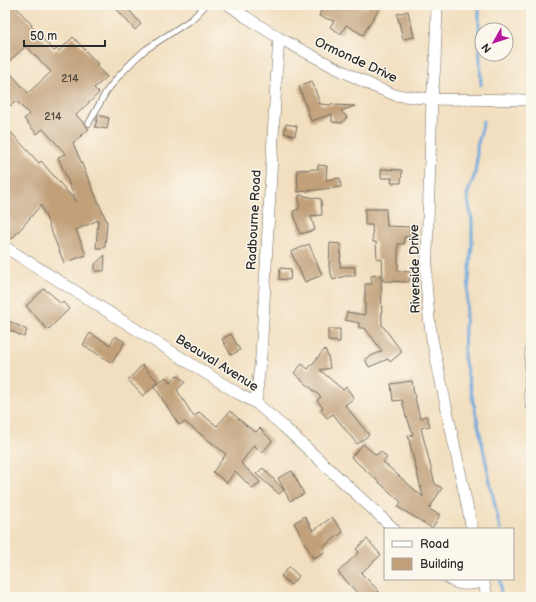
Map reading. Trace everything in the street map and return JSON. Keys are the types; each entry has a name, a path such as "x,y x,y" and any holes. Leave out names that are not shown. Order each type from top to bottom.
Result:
{"street":[{"name":"Ormonde Drive","path":"229,5 279,38 330,65 395,95 432,99 531,100"},
{"name":"Riverside Drive","path":"437,5 432,99 427,299 432,339 472,528"},
{"name":"Radbourne Road","path":"256,403 261,349 279,38"},
{"name":"Beauval Avenue","path":"5,247 239,394 256,403 393,528"},
{"path":"531,347 531,405"},
{"path":"450,580 461,585 469,585 483,581 486,597"}],"lane":[{"path":"89,123 106,92 133,61 145,50 192,19 206,5"}],"building":[{"path":"5,5 14,5 54,51 57,49 59,51 73,37 98,64 96,66 107,77 94,88 99,93 76,115 89,129 73,143 107,222 105,247 96,248 98,220 76,230 86,255 64,263 41,205 12,239 5,234 5,192 11,185 5,177 5,126 39,163 41,161 77,203 58,157 66,154 43,129 37,134 24,119 29,114 16,101 11,106 5,99 5,67 28,93 51,72 26,46 5,65"},
{"path":"113,5 125,5 141,24 135,30"},
{"path":"323,5 358,5 366,9 368,5 381,5 363,35 346,25 341,34 330,27 334,21 319,16"},
{"path":"408,11 414,37 403,39 397,14"},
{"path":"312,81 320,104 332,105 332,103 335,105 355,106 341,111 347,117 342,123 332,122 332,114 311,121 299,86"},
{"path":"98,115 109,118 107,129 95,127"},
{"path":"286,124 297,126 295,136 284,133"},
{"path":"318,165 327,166 326,180 340,178 341,187 298,192 297,170 318,169"},
{"path":"381,169 402,170 401,183 391,183 392,178 381,178"},
{"path":"299,195 321,199 322,215 311,216 315,230 300,234 293,211 299,209"},
{"path":"365,209 386,209 387,226 410,227 410,237 404,237 404,244 398,244 398,271 410,272 409,282 383,281 382,259 377,259 376,242 373,242 372,225 365,225"},
{"path":"330,243 341,244 340,267 355,267 355,276 345,276 333,280 329,267"},
{"path":"309,244 322,275 305,282 291,252"},
{"path":"105,255 104,271 95,271 95,264"},
{"path":"280,268 291,269 290,280 279,279"},
{"path":"381,275 382,325 402,352 390,362 388,359 369,367 365,359 382,351 365,328 359,328 359,323 345,320 347,312 365,315 365,284 372,284 371,276"},
{"path":"44,289 61,304 63,302 69,309 48,330 26,306"},
{"path":"7,320 27,330 24,337 5,328"},
{"path":"328,329 340,329 340,342 328,341"},
{"path":"90,333 110,345 115,336 125,342 112,363 83,345"},
{"path":"231,334 240,350 231,355 222,339"},
{"path":"325,349 330,368 320,370 343,390 346,387 354,398 345,405 369,435 357,444 333,414 327,418 320,410 323,408 317,400 321,397 294,373 302,364 308,369"},
{"path":"142,365 158,382 143,396 128,380"},
{"path":"177,375 185,382 177,390 194,417 199,412 217,426 230,411 256,432 260,428 272,441 262,453 254,445 241,463 260,482 253,489 235,471 227,483 213,472 226,454 185,422 179,425 154,386 166,377 170,383"},
{"path":"412,381 420,418 427,416 430,426 421,428 435,484 442,488 429,509 440,515 432,528 398,507 401,502 351,457 363,444 376,455 381,451 387,458 383,462 423,497 408,436 413,435 406,417 402,400 393,401 391,384"},
{"path":"263,468 284,490 279,494 256,474"},
{"path":"292,471 304,494 290,501 278,478"},
{"path":"305,516 313,531 332,517 343,532 323,547 325,552 313,558 294,523"},
{"path":"367,539 381,555 361,573 379,591 373,597 361,597 338,572 359,552 356,549"},
{"path":"289,567 299,576 291,585 281,576"}],"waterway":[{"path":"479,5 481,85"},
{"path":"483,121 477,146 475,174 467,195 472,220 472,243 465,325 464,357 500,528"},
{"path":"500,580 501,597"}]}
